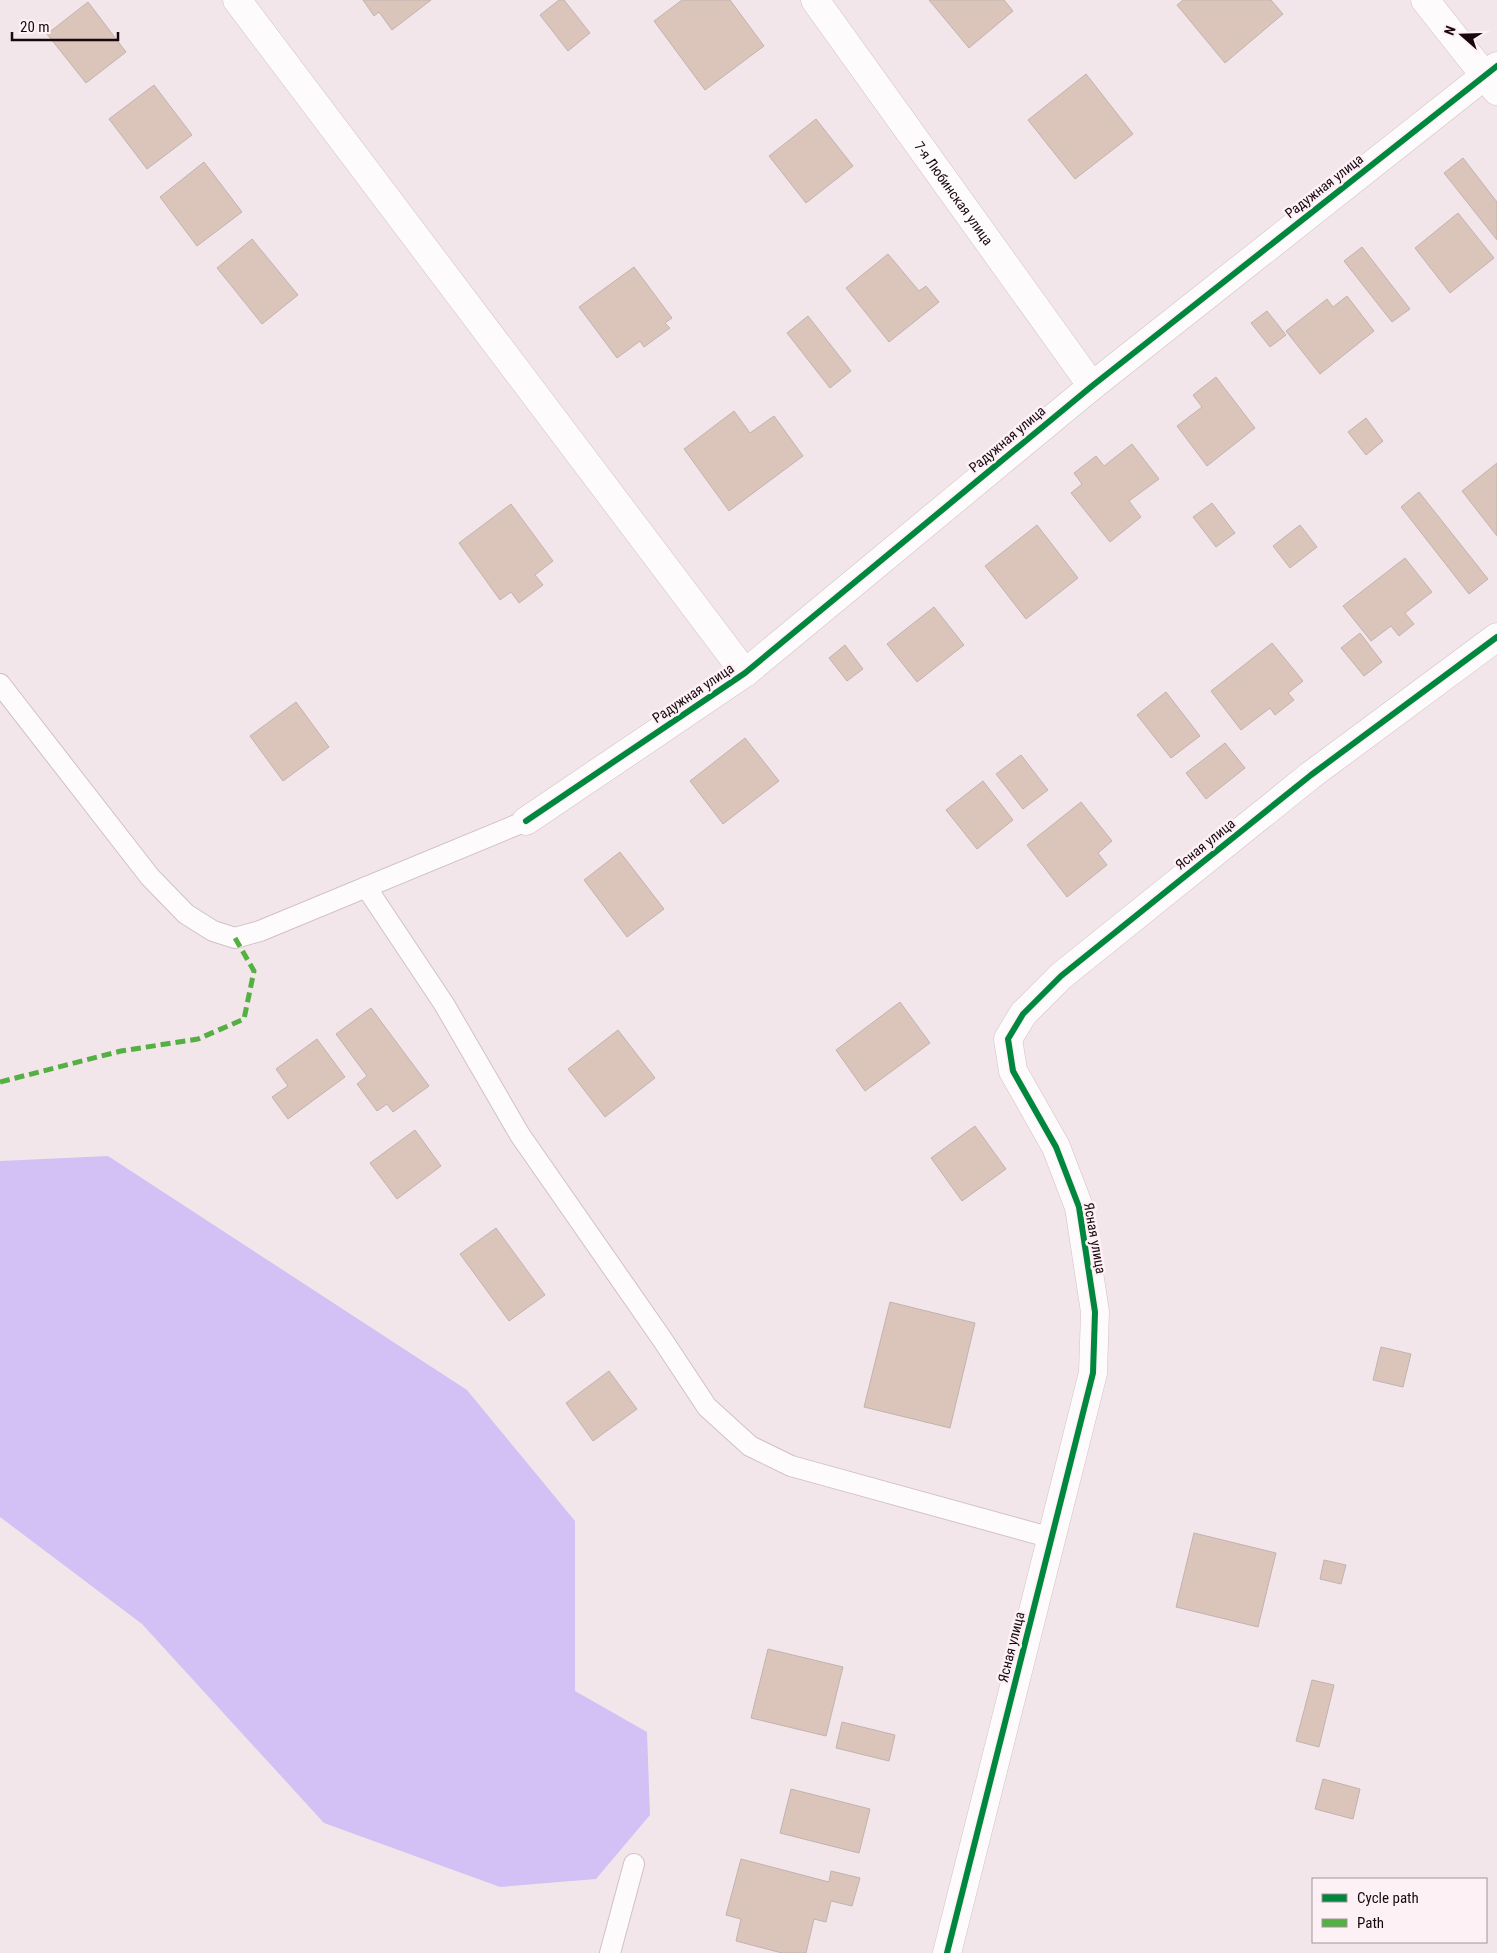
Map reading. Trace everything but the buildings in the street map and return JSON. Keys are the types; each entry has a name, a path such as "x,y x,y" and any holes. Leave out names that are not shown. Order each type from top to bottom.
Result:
{"street":[{"path":"236,0 744,673"},
{"name":"7-я Любинская улица","path":"815,0 1092,386"},
{"path":"1425,0 1493,77"},
{"name":"Радужная улица","path":"526,821 744,673 1092,386 1493,77"},
{"name":"Ясная улица","path":"947,1953 1093,1373 1094,1312 1078,1207 1056,1147 1013,1071 1008,1039 1023,1014 1061,976 1310,775 1497,637"}],"lane":[{"path":"0,684 150,877 186,914 213,931 235,938 260,931 526,821"},
{"path":"366,887 444,1004 520,1135 707,1407 750,1446 791,1466 1052,1538"},
{"path":"610,1953 634,1864"}],"shaded area":[{"path":"108,1156 467,1390 575,1521 575,1691 647,1732 650,1815 596,1879 500,1887 324,1823 142,1624 0,1517 0,1161"}],"marked path":[{"path":"0,1082 121,1051 198,1039 244,1019 254,971 235,938"}],"cycle path":[{"path":"526,821 745,673 1092,386 1497,66"},
{"path":"947,1953 1093,1373 1095,1312 1079,1207 1056,1147 1013,1071 1008,1039 1023,1014 1061,976 1311,775 1497,637"}]}
